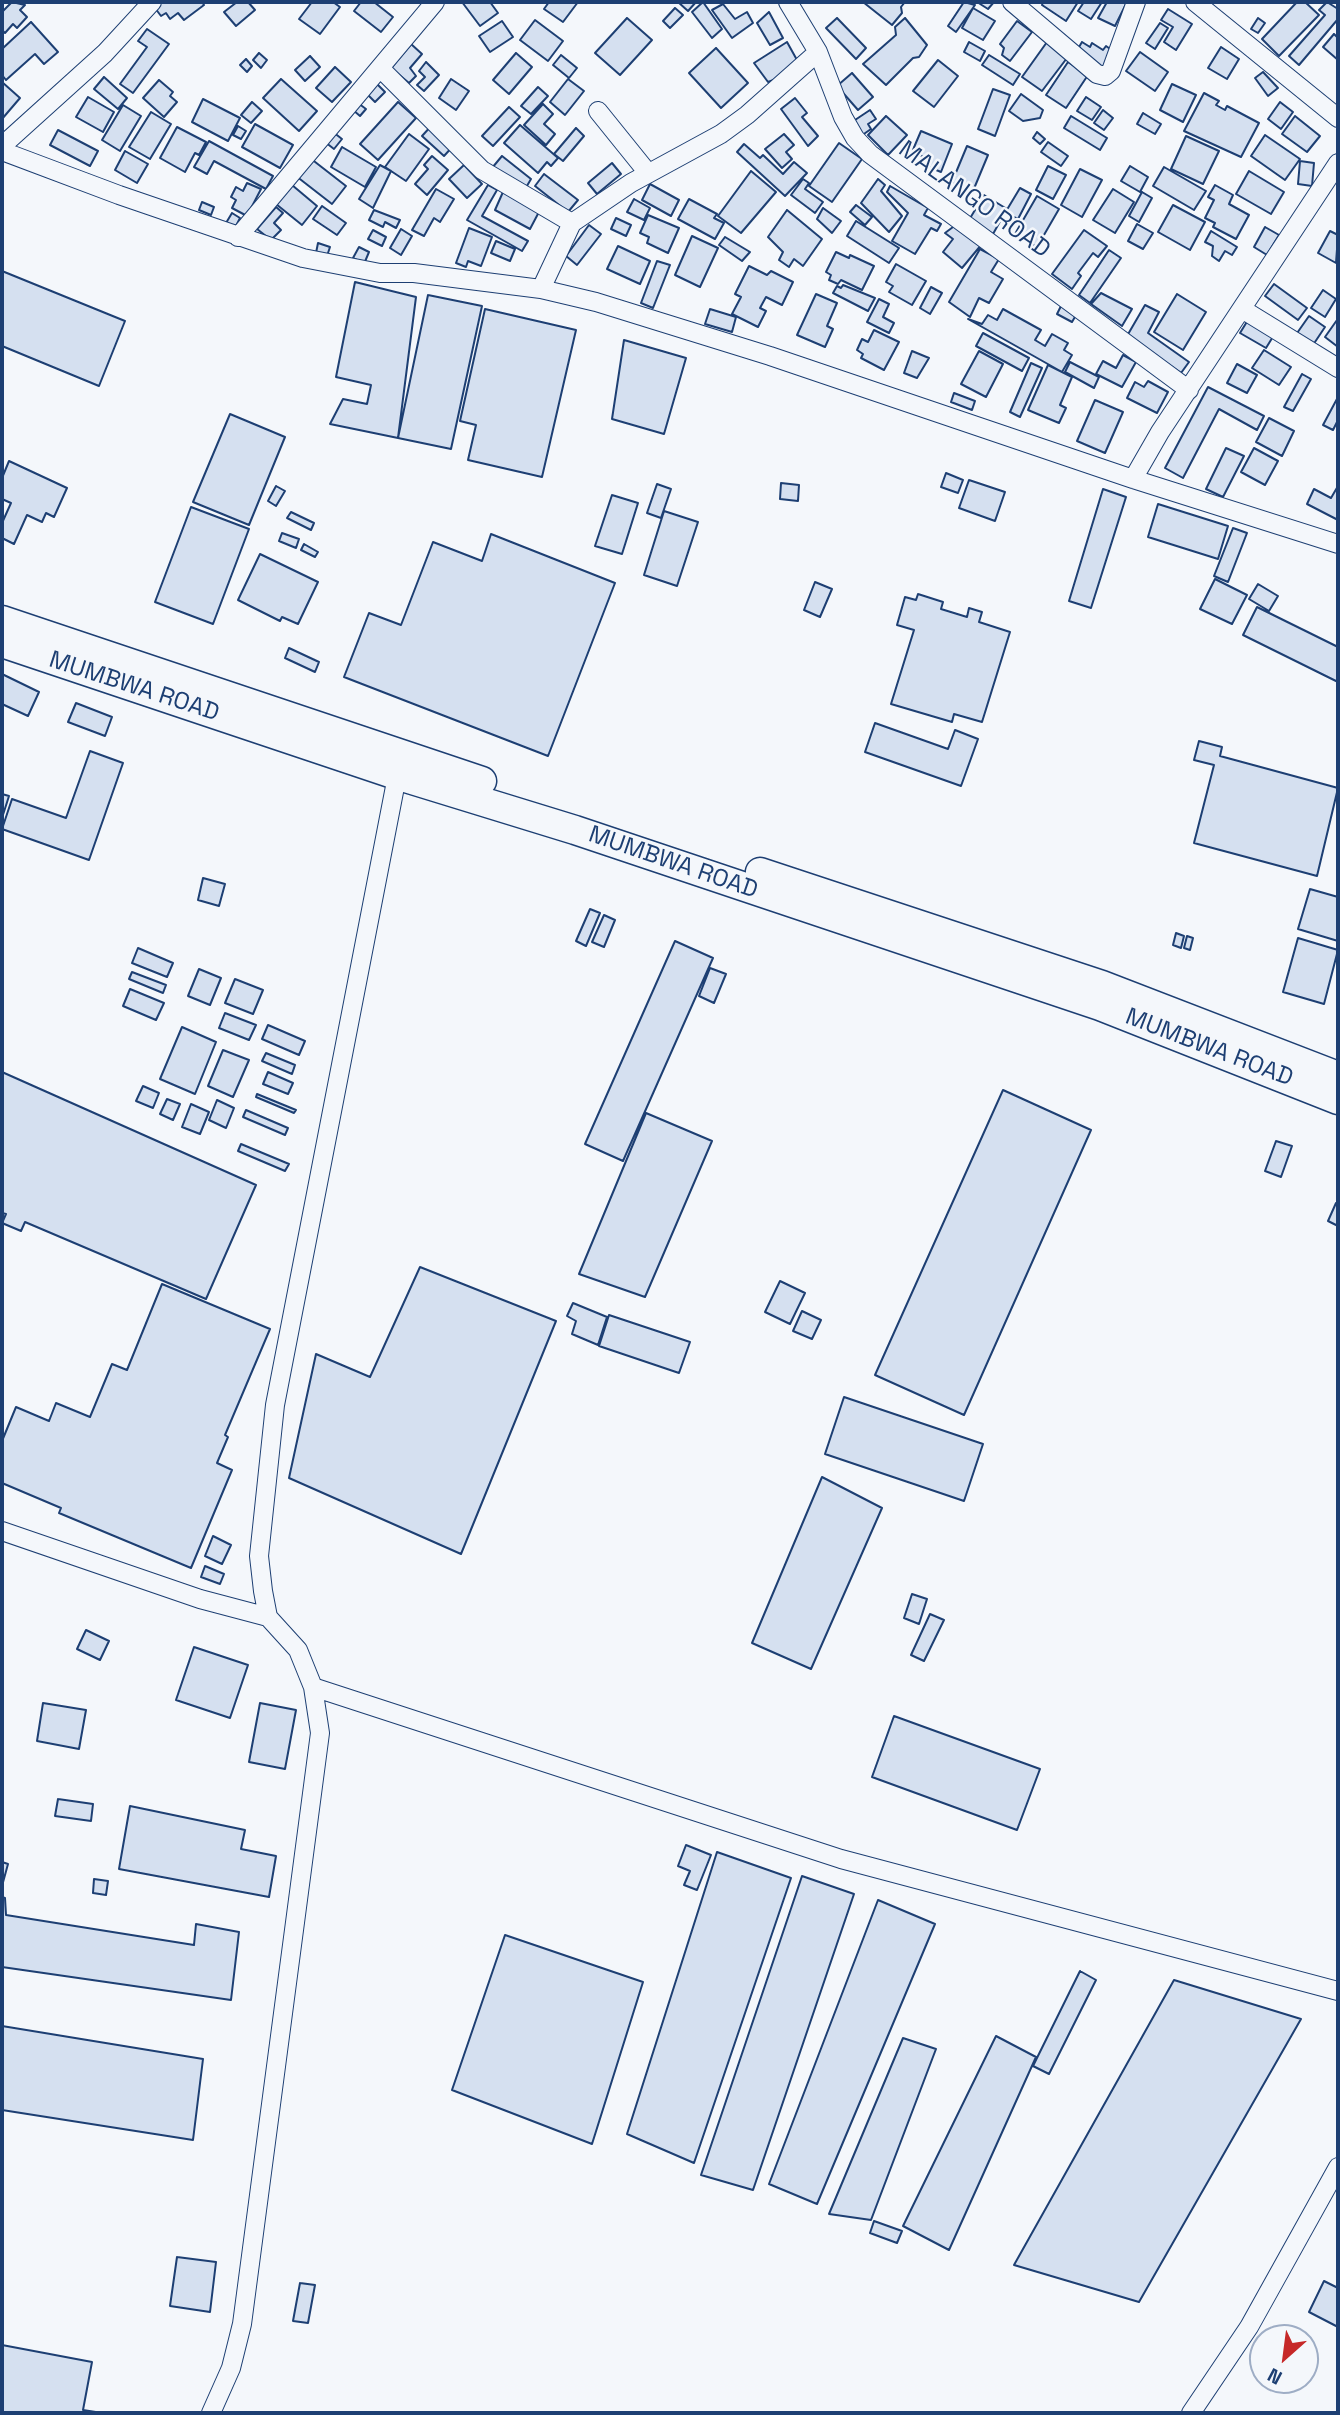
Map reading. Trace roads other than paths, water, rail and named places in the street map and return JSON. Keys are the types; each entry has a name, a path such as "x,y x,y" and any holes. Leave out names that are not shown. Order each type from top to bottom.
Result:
{"main road":[{"name":"MUMBWA ROAD","path":"2,620 575,830 1100,1006 1338,1100"},
{"name":"MUMBWA ROAD","path":"2,643 1102,985 1338,1076"}],"street":[{"path":"152,2 105,53 2,148 238,237 303,258 380,273 414,273 541,289 596,302 770,356 1133,479 1338,544"},
{"path":"238,237 435,2"},
{"name":"MALANGO ROAD","path":"788,2 818,51 843,117 855,138 870,154 1189,390"},
{"path":"1012,2 1097,74 1105,76 1111,71 1136,2"},
{"path":"1195,2 1338,118"},
{"path":"541,289 572,223 648,173 694,151 730,127 818,51"},
{"path":"380,68 482,170 572,223"},
{"path":"598,111 648,173"},
{"path":"1133,479 1338,163"},
{"path":"1242,309 1338,368"},
{"path":"268,1617 259,1556 275,1405 399,765"},
{"path":"2,1531 200,1599 268,1617 298,1650 313,1687 320,1733 243,2324 231,2368 211,2413"},
{"path":"313,1687 841,1859 1338,1991"},
{"path":"1191,2413 1249,2327 1338,2167"}]}
